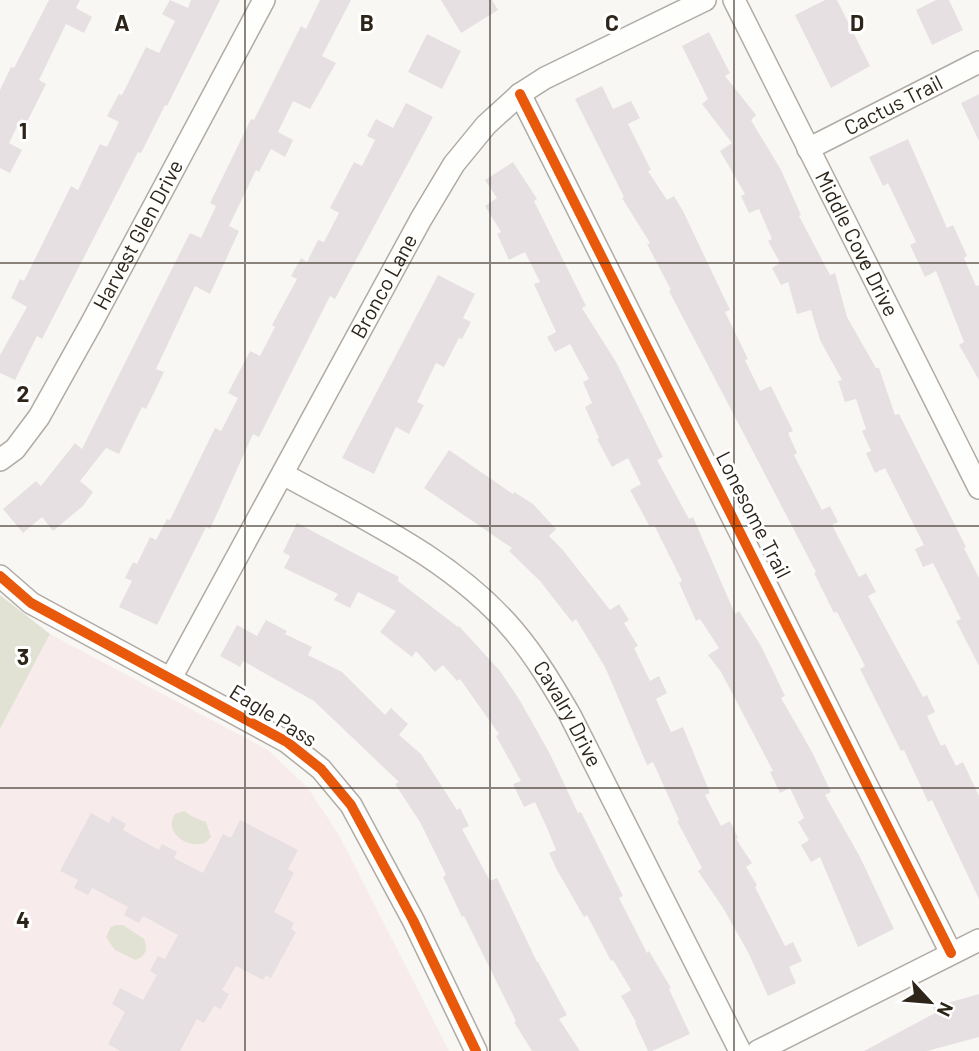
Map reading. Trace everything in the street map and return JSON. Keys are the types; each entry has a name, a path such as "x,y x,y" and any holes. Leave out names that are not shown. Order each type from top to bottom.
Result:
{"street":[{"name":"Harvest Glen Drive","path":"0,460 15,449 39,417 264,0"},
{"name":"Bronco Lane","path":"171,678 421,219 454,164 486,124 520,94 545,78 705,0"},
{"name":"Middle Cove Drive","path":"734,0 979,488"},
{"name":"Cactus Trail","path":"808,149 979,62"},
{"name":"Lonesome Trail","path":"520,94 951,953"},
{"name":"Cavalry Drive","path":"283,474 423,552 470,588 513,630 548,677 570,715 740,1051"},
{"name":"Eagle Pass","path":"0,576 31,603 287,742 321,769 351,805 413,920 476,1051"},
{"path":"758,1051 979,940"}],"shaded area":[{"path":"0,595 50,634 0,729"},
{"path":"50,634 268,750 308,788 338,833 449,1051 0,1051 0,729"},
{"path":"184,811 206,822 211,837 205,843 191,844 175,833 172,821 175,814"},
{"path":"115,925 123,925 144,939 146,949 142,957 135,960 115,950 106,937"}],"building":[{"path":"49,0 80,0 76,8 92,17 84,33 66,24 39,80 46,84 27,122 21,119 9,143 22,150 10,173 0,168 0,90"},
{"path":"170,0 188,8 191,0 220,0 167,106 165,105 141,153 138,152 42,339 37,336 15,380 0,373 0,355 27,307 11,298 20,279 24,281 71,186 78,190 100,144 107,147 119,122 107,116 119,94 122,95 146,47 159,53 175,21 162,14"},
{"path":"320,0 351,0 322,56 336,63 310,109 293,101 278,132 293,140 285,157 271,149 259,172 256,170 229,226 239,231 210,294 195,286 156,369 164,372 146,409 142,407 119,454 106,448 80,481 93,492 83,506 53,531 42,517 23,533 3,509 36,481 41,486 75,443 82,449 190,233 201,238 216,206 210,203 251,119 254,120 301,26 306,29"},
{"path":"441,0 492,0 498,10 461,33"},
{"path":"825,0 837,0 870,66 831,88 795,15"},
{"path":"936,0 949,0 963,30 932,45 916,10"},
{"path":"709,32 730,73 725,76 756,115 751,120 781,170 801,215 799,216 830,275 835,273 847,317 876,368 879,368 895,415 899,414 966,547 964,548 979,578 979,666 956,621 961,619 933,563 923,567 915,549 924,545 885,468 875,473 866,453 871,451 862,431 866,429 856,399 845,402 838,381 842,380 820,340 811,310 797,314 788,282 781,285 772,268 780,263 768,241 772,239 759,209 749,213 741,196 745,194 720,151 732,143 702,104 708,99 682,46"},
{"path":"427,34 461,51 442,89 408,72"},
{"path":"602,86 613,109 631,101 640,118 628,124 651,170 648,171 667,200 674,196 683,211 730,310 725,312 760,391 771,386 793,431 788,433 797,453 794,455 822,510 830,506 838,522 832,525 859,577 866,573 876,592 868,596 923,697 927,695 935,712 927,716 941,746 945,744 956,766 963,762 979,796 979,899 932,800 928,802 904,750 901,751 860,669 865,666 837,612 834,613 814,573 816,572 669,291 671,290 647,244 650,243 622,198 624,197 575,99"},
{"path":"979,94 979,141 961,103"},
{"path":"406,103 433,117 335,299 330,296 259,437 253,434 210,529 206,527 157,625 119,607 132,581 125,578 133,562 137,564 150,537 156,540 167,519 170,520 215,428 221,431 238,398 228,393 250,351 260,356 275,327 272,325 297,279 291,276 301,258 307,262 318,240 324,242 339,213 330,208 354,162 362,166 375,140 367,136 376,119 393,128"},
{"path":"908,139 947,228 953,225 967,256 964,258 976,286 979,285 979,380 959,345 964,342 936,271 925,277 910,245 916,242 888,183 883,186 869,157"},
{"path":"513,162 537,199 534,201 586,306 582,308 616,362 663,457 657,460 689,519 693,517 735,614 739,611 761,646 785,696 781,698 831,792 825,795 860,857 894,929 858,947 820,857 811,862 801,845 809,840 798,822 804,818 790,788 780,793 770,772 773,771 721,672 708,655 719,648 700,619 696,621 679,583 682,581 654,525 650,527 630,490 641,484 628,458 612,467 597,439 599,438 585,407 592,403 583,382 589,379 570,344 555,352 547,337 556,332 534,284 540,282 525,252 509,260 497,234 501,232 485,206 497,198 485,180"},
{"path":"438,275 475,294 463,318 471,322 444,367 436,363 417,402 424,405 409,434 396,427 374,474 342,458"},
{"path":"449,450 513,494 514,492 533,504 556,529 549,536 610,610 619,604 629,620 624,623 638,646 634,648 650,681 659,676 667,693 656,699 671,732 683,727 710,793 705,795 721,826 730,821 738,838 736,839 752,863 746,867 785,946 793,942 802,961 789,967 796,983 768,996 748,952 698,871 702,868 677,821 679,820 653,762 647,765 605,667 576,619 572,622 540,581 509,551 512,548 424,488"},
{"path":"297,523 399,577 398,581 459,626 500,671 550,754 578,813 581,812 623,896 619,898 647,953 649,951 671,988 669,989 690,1034 648,1051 621,996 631,990 557,870 549,853 556,850 535,802 524,807 513,784 521,781 496,736 499,734 460,679 457,681 443,665 435,672 416,651 412,657 380,632 396,611 358,592 350,608 334,600 338,594 284,568 290,556 283,552"},
{"path":"266,620 287,631 285,634 312,647 308,655 342,672 385,715 391,708 408,724 399,735 421,754 457,810 460,808 469,826 462,829 490,881 497,878 537,962 567,1015 559,1019 580,1051 532,1051 514,1022 516,1021 464,916 462,917 443,877 446,875 420,822 395,784 399,782 314,701 243,661 240,667 220,656 237,625 257,636"},
{"path":"91,813 109,823 112,816 126,824 123,830 159,850 162,844 177,852 174,858 203,873 223,834 231,838 240,820 298,850 288,869 294,873 274,912 294,923 291,929 296,932 271,978 266,975 263,980 236,966 222,990 229,994 221,1009 214,1006 204,1023 197,1019 180,1051 120,1051 108,1044 125,1012 112,1004 120,988 143,1000 157,975 150,971 158,956 165,959 178,935 143,916 139,923 124,915 128,907 92,888 88,895 74,888 78,880 60,871"},
{"path":"979,994 979,1037 927,1051 864,1051 935,1013 933,1007"}],"cycle path":[{"path":"520,94 951,953"},
{"path":"0,576 31,603 287,742 321,769 351,805 413,920 476,1051"}]}
